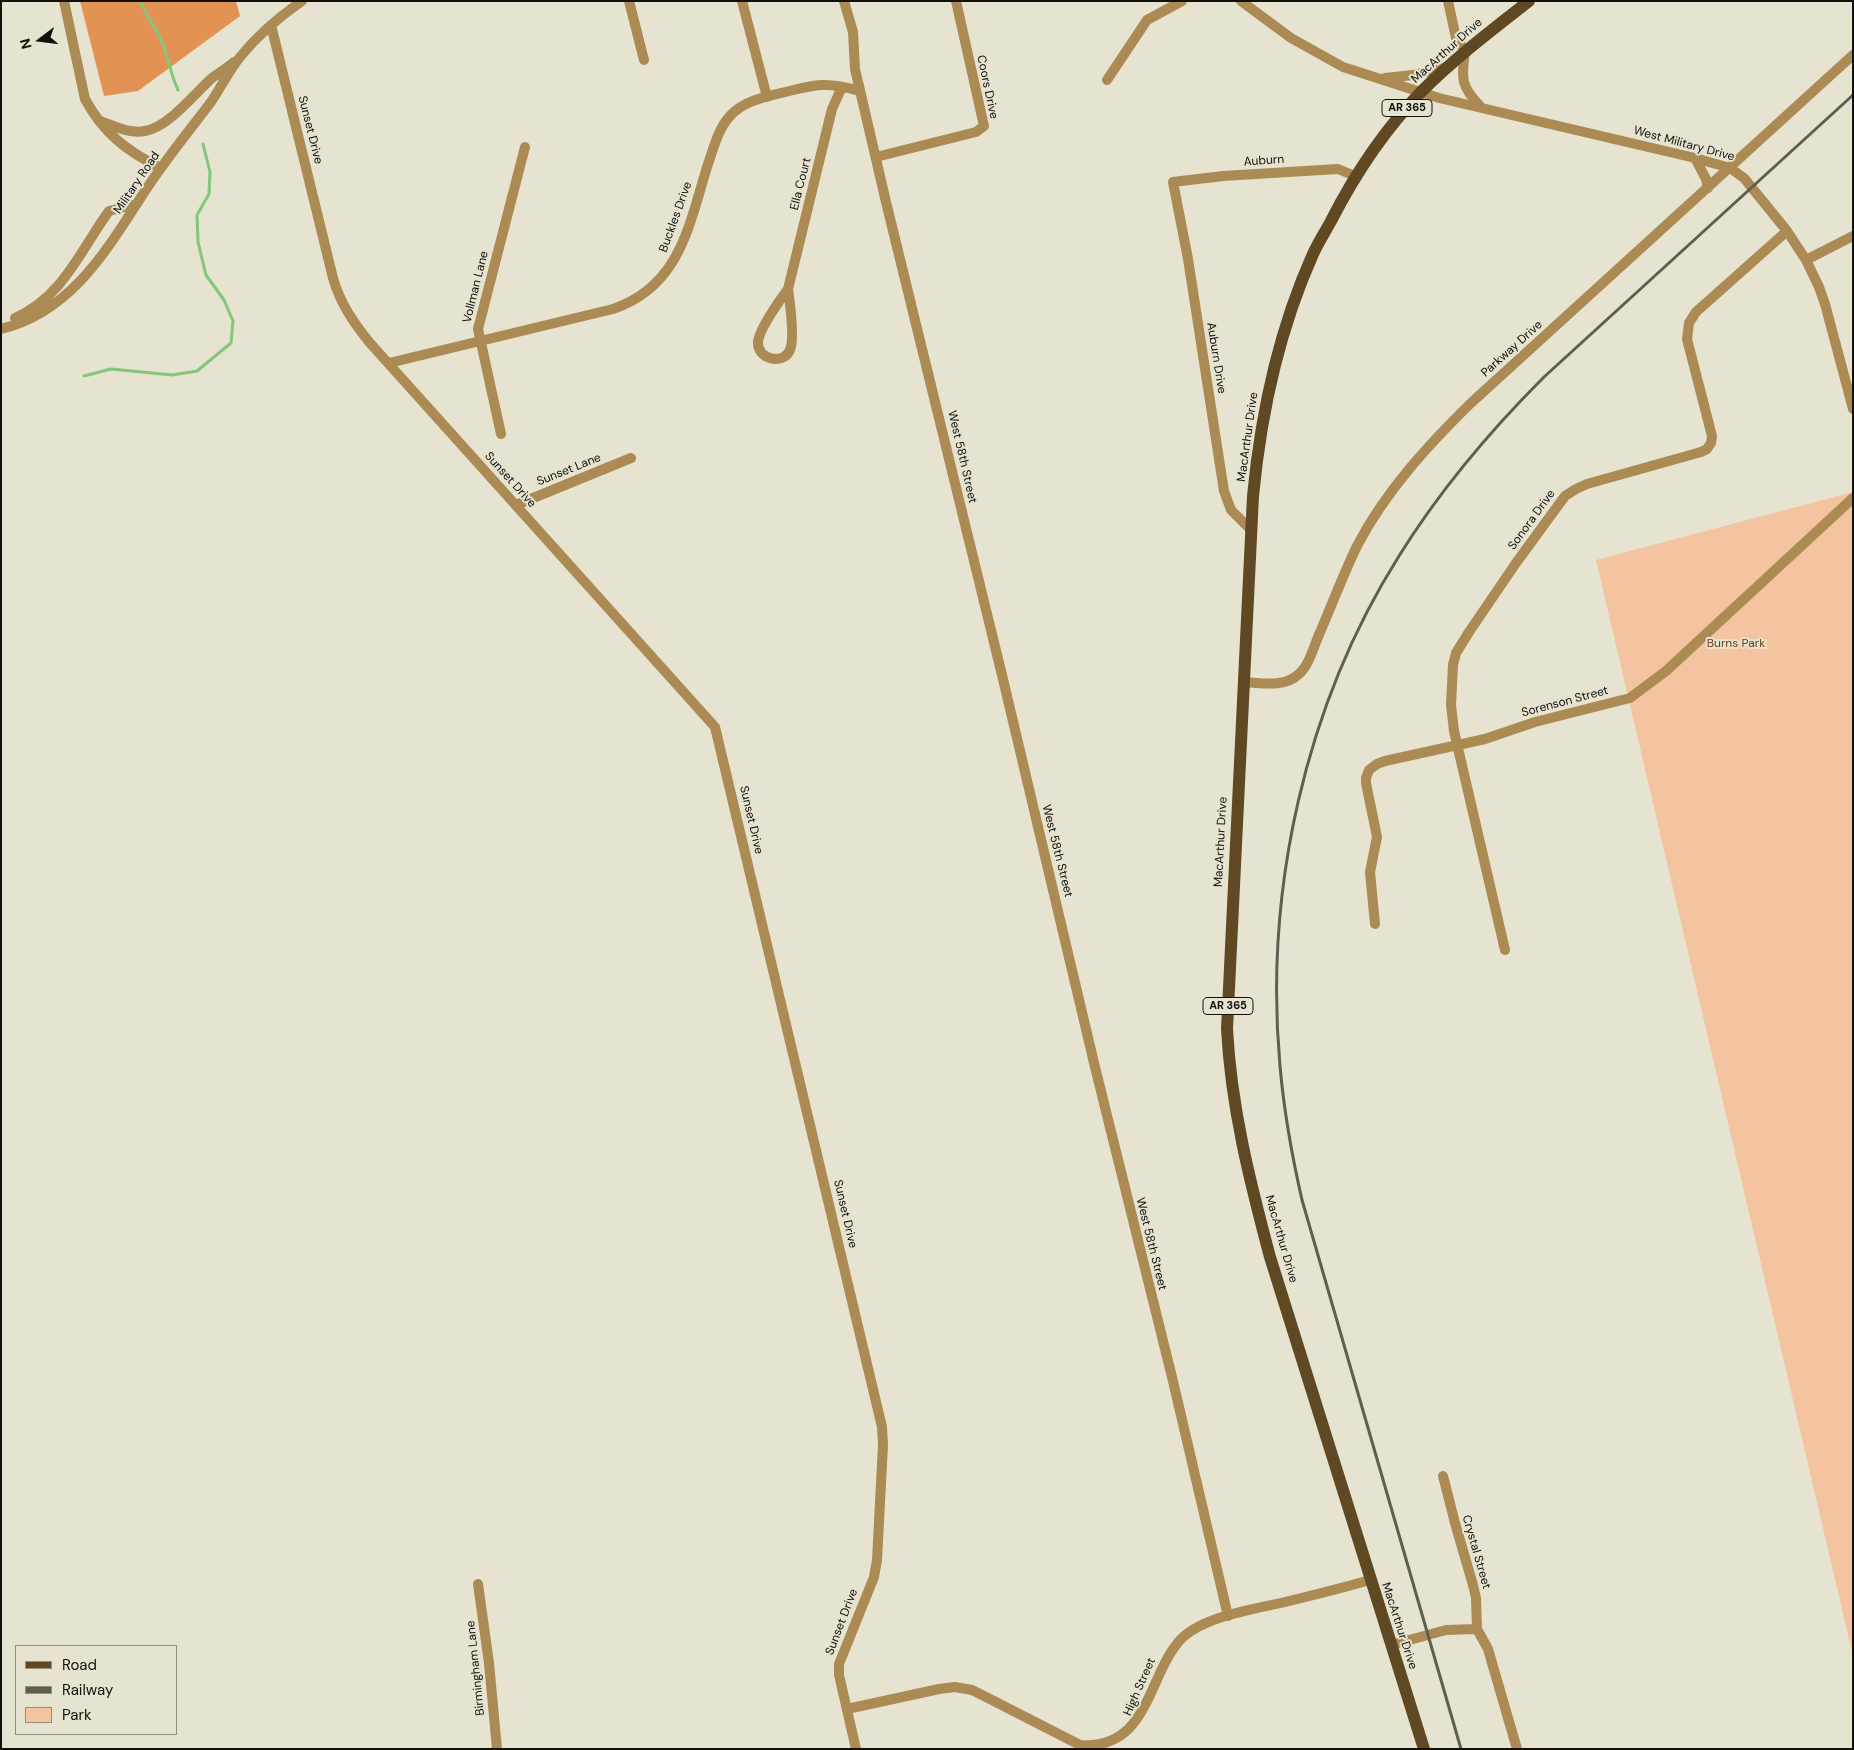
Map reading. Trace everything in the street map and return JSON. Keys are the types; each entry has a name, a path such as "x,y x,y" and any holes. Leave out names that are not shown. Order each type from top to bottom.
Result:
{"main road":[{"name":"MacArthur Drive","path":"1424,1749 1370,1580 1258,1213 1229,1070 1226,1030 1253,496 1262,424 1278,352 1297,293 1314,252 1355,176 1383,137 1421,92 1465,51 1530,1"}],"street":[{"path":"64,1 85,99 98,121 115,140 131,152 160,168"},
{"name":"Military Road","path":"1,329 26,321 48,310 95,266 160,168 223,85 239,59 271,25 302,1"},
{"path":"629,1 644,60"},
{"path":"742,1 767,96"},
{"name":"West 58th Street","path":"844,1 853,32 855,69 860,91 1228,1616"},
{"name":"Coors Drive","path":"876,157 976,132 984,126 956,1"},
{"path":"1107,80 1147,20 1182,1"},
{"name":"West Military Drive","path":"1241,1 1273,26 1302,45 1344,67 1421,92 1481,108 1695,158 1730,168 1748,183 1787,231 1806,260 1825,304 1853,409"},
{"path":"1448,1 1456,38 1465,51 1462,76 1464,86 1469,96 1481,108"},
{"name":"Sunset Drive","path":"271,25 336,287 350,318 370,343 712,723 716,732 882,1426 883,1445 877,1560 874,1577 839,1664 839,1675 856,1749"},
{"name":"Parkway Drive","path":"1244,682 1278,683 1294,678 1300,673 1311,654 1358,546 1382,505 1434,440 1471,403 1853,55"},
{"path":"98,121 129,131 146,131 156,127 212,78 239,59"},
{"path":"1379,78 1412,75 1448,67"},
{"name":"Buckles Drive","path":"389,363 613,310 632,301 652,288 667,273 680,249 720,130 730,117 741,107 767,96 816,85 842,86"},
{"path":"842,86 860,91"},
{"name":"Ella Court","path":"788,289 773,311 758,340 760,351 766,357 774,359 786,356 791,349 792,327 788,289 832,109 842,86"},
{"name":"Vollman Lane","path":"501,434 478,329 525,148"},
{"path":"1695,158 1706,179 1708,188"},
{"name":"Auburn","path":"1173,182 1223,176 1338,169 1355,176"},
{"name":"Auburn Drive","path":"1173,182 1190,269 1224,491 1231,510 1251,530"},
{"path":"1,323 30,311 51,294 74,267 88,241 109,211 137,204"},
{"name":"Sonora Drive","path":"1505,950 1454,731 1451,705 1453,665 1456,653 1559,503 1570,492 1587,484 1680,459 1708,449 1712,436 1687,339 1689,323 1696,312 1787,231"},
{"path":"1806,260 1853,236"},
{"name":"Sunset Lane","path":"516,505 631,458"},
{"name":"Sorenson Street","path":"1376,924 1370,872 1377,837 1366,783 1369,770 1386,761 1485,739 1535,722 1630,698 1666,670 1853,498"},
{"name":"Crystal Street","path":"1443,1476 1476,1598 1477,1628 1488,1649 1518,1749"},
{"name":"High Street","path":"847,1709 955,1687 972,1690 1080,1746 1095,1748 1110,1746 1121,1741 1137,1725 1149,1702 1164,1663 1183,1638 1193,1629 1228,1616 1370,1580"},
{"name":"Birmingham Lane","path":"478,1584 489,1663 497,1749"},
{"path":"1391,1645 1446,1630 1477,1628"}],"green space":[{"name":"Burns Park","path":"1853,492 1853,1656 1596,560"}],"shaded area":[{"path":"80,1 236,1 240,16 138,91 104,96"}],"waterway":[{"path":"140,1 163,44 178,90"},
{"path":"84,376 111,369 172,375 197,371 231,343 233,321 224,300 206,275 198,242 197,215 209,194 210,172 203,144"}],"railway":[{"path":"1461,1749 1302,1200 1289,1134 1280,1066 1277,1000 1279,933 1286,867 1298,801 1316,737 1339,674 1366,614 1399,556 1431,508 1466,462 1544,377 1853,95"}]}
